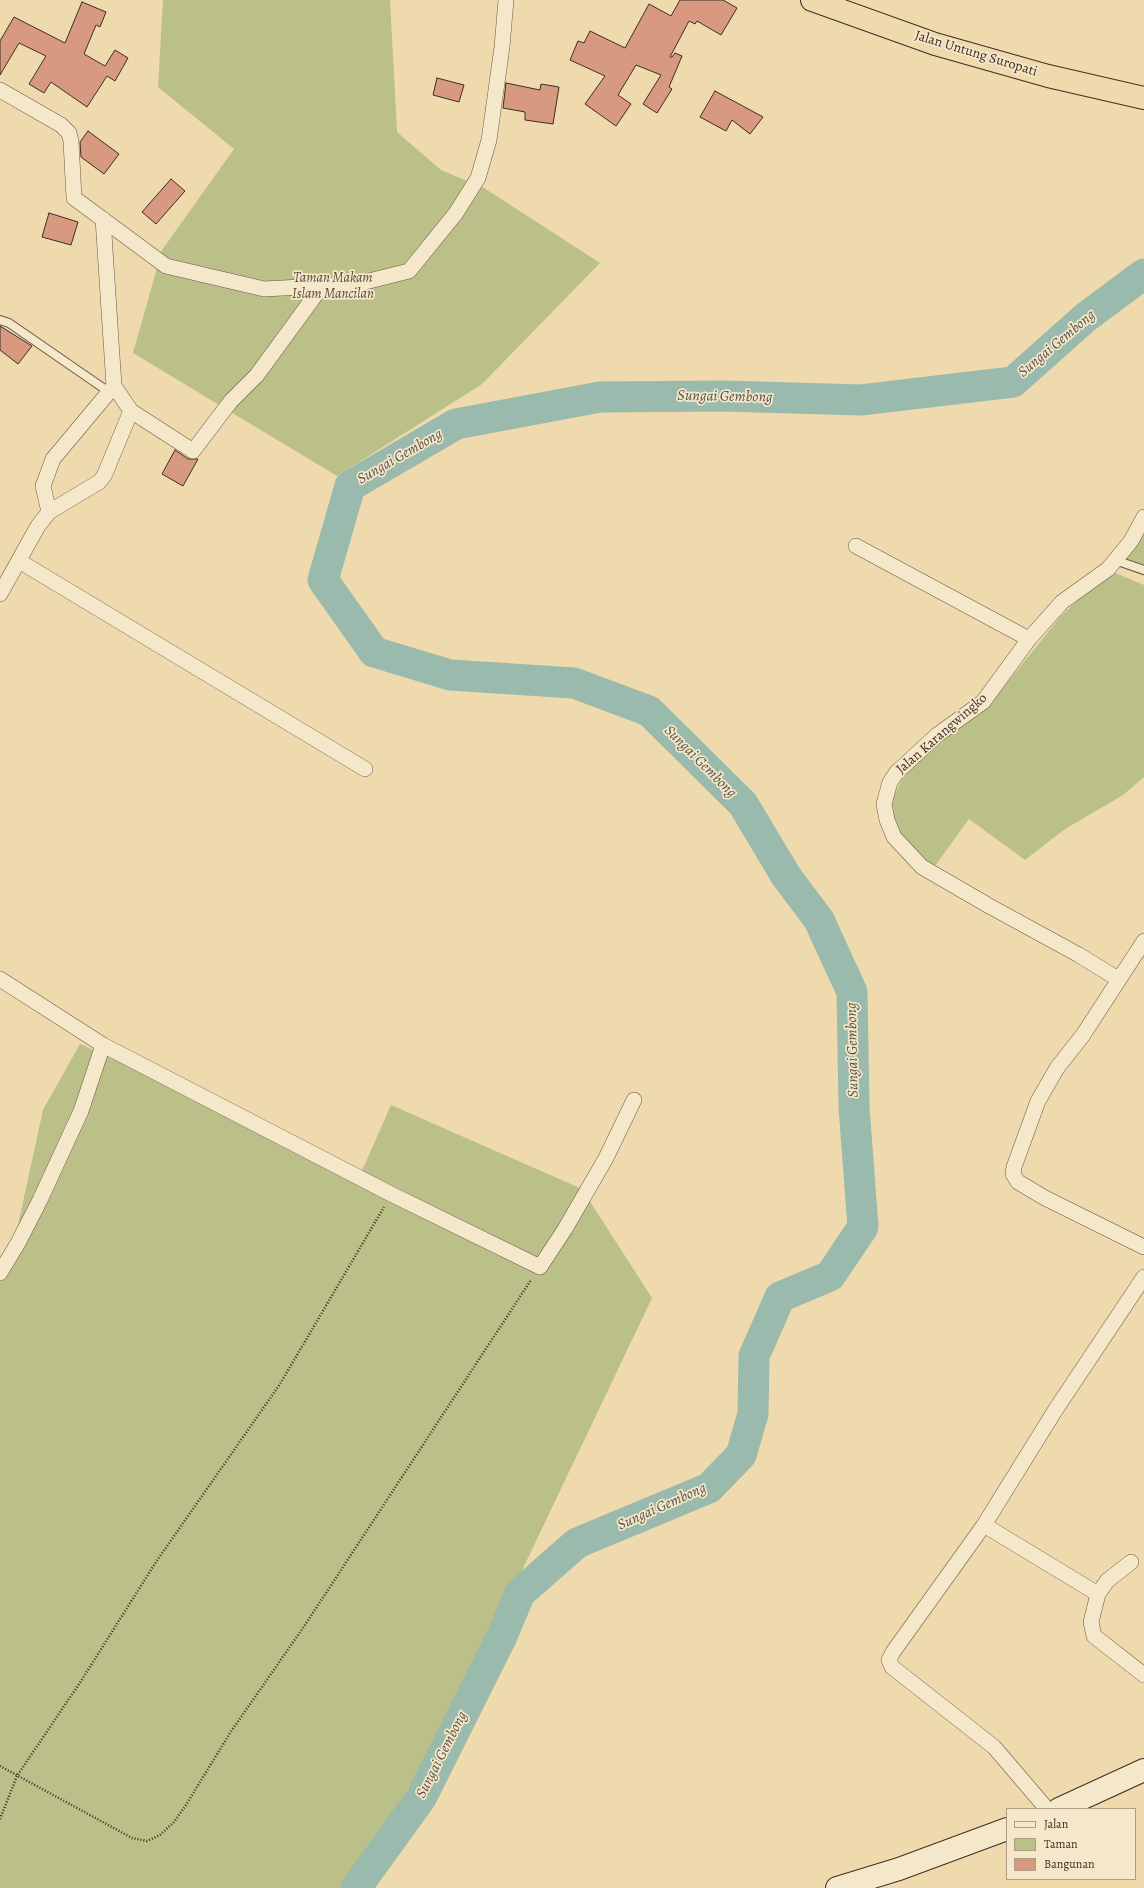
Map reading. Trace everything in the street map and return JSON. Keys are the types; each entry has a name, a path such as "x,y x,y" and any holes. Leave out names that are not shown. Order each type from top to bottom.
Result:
{"highway":[{"name":"Jalan Untung Suropati","path":"812,0 840,4 935,44 1048,76 1144,98"}],"street":[{"path":"0,90 61,125 69,133 72,141 74,198 166,266 264,289 358,284 409,271 456,213 478,178 489,140 502,47 506,0"},
{"path":"103,219 111,389 131,411 193,451 231,401 257,375 322,286"},
{"path":"50,512 43,486 53,459 111,389"},
{"path":"0,594 38,526 50,512 99,482 104,476 131,411"},
{"name":"Jalan Karangwingko","path":"1118,979 1079,955 990,907 922,867 894,837 887,820 884,804 890,782 897,772 937,735 983,702 1029,639 1062,602 1108,568 1131,541 1144,517"},
{"path":"856,546 1029,639"},
{"path":"19,561 365,769"},
{"path":"1144,941 1082,1035 1057,1068 1038,1101 1014,1166 1013,1174 1018,1182 1045,1198 1144,1247"},
{"path":"0,980 103,1045 391,1194 540,1267 565,1229 606,1158 634,1100"},
{"path":"0,1273 18,1243 40,1200 80,1111 103,1045"},
{"path":"1046,1808 994,1747 892,1667 889,1660 893,1652 984,1525 1056,1409 1127,1305 1144,1277"},
{"path":"984,1525 1098,1594"},
{"path":"1131,1562 1107,1581 1098,1594 1091,1622 1094,1636 1144,1675"},
{"path":"1061,1808 1144,1770"},
{"path":"837,1888 899,1869 1006,1829"}],"lane":[{"path":"0,320 9,323 111,389"},
{"path":"1115,560 1144,570"}],"path":[{"path":"0,1819 17,1776 81,1681 156,1562 280,1384 391,1194"},
{"path":"0,1766 132,1838 147,1841 160,1835 174,1822 230,1733 305,1625 540,1267"}],"green space":[{"name":"Taman Makam Islam Mancilan","path":"163,0 390,0 397,132 441,170 484,188 600,263 482,384 337,476 133,353 162,250 234,149 158,87"},
{"path":"1144,533 1144,576 1120,567"},
{"path":"1113,572 1144,585 1144,777 1123,795 1065,829 1025,860 969,819 932,870 899,839 890,804 904,775 944,738 986,709 1061,616 1090,589"},
{"path":"80,1044 361,1173 391,1105 582,1189 652,1298 453,1715 348,1888 0,1888 0,1266 13,1248 43,1110"}],"building":[{"path":"680,0 723,0 737,8 721,35 697,21 695,24 689,21 670,57 672,57 675,53 682,56 669,87 672,89 657,113 643,104 661,75 636,65 618,95 631,104 616,126 585,104 605,76 570,60 578,41 584,43 590,31 625,48 649,4 671,16"},
{"path":"82,2 106,12 100,27 96,25 84,54 105,66 115,50 128,58 115,81 107,76 87,107 51,82 44,93 29,84 46,56 19,43 0,75 0,41 14,17 65,43"},
{"path":"437,78 464,85 459,102 433,95"},
{"path":"506,83 540,90 541,84 559,87 553,124 525,120 525,112 503,108"},
{"path":"715,91 763,117 750,134 732,120 726,131 700,117"},
{"path":"88,131 119,154 104,174 81,157 80,142"},
{"path":"171,179 185,191 156,224 142,212"},
{"path":"49,213 78,222 71,245 42,237"},
{"path":"0,326 32,346 18,364 0,350"},
{"path":"175,450 188,459 198,459 183,486 162,474"}],"waterway":[{"name":"Sungai Gembong","path":"356,1888 421,1798 502,1636 520,1593 577,1543 709,1488 741,1455 753,1414 754,1356 780,1297 830,1276 863,1227 854,1107 852,992 819,920 786,876 743,804 649,711 574,683 450,675 374,652 323,580 350,486 456,424 600,397 724,396 861,400 1013,382 1086,317 1144,274"}]}
